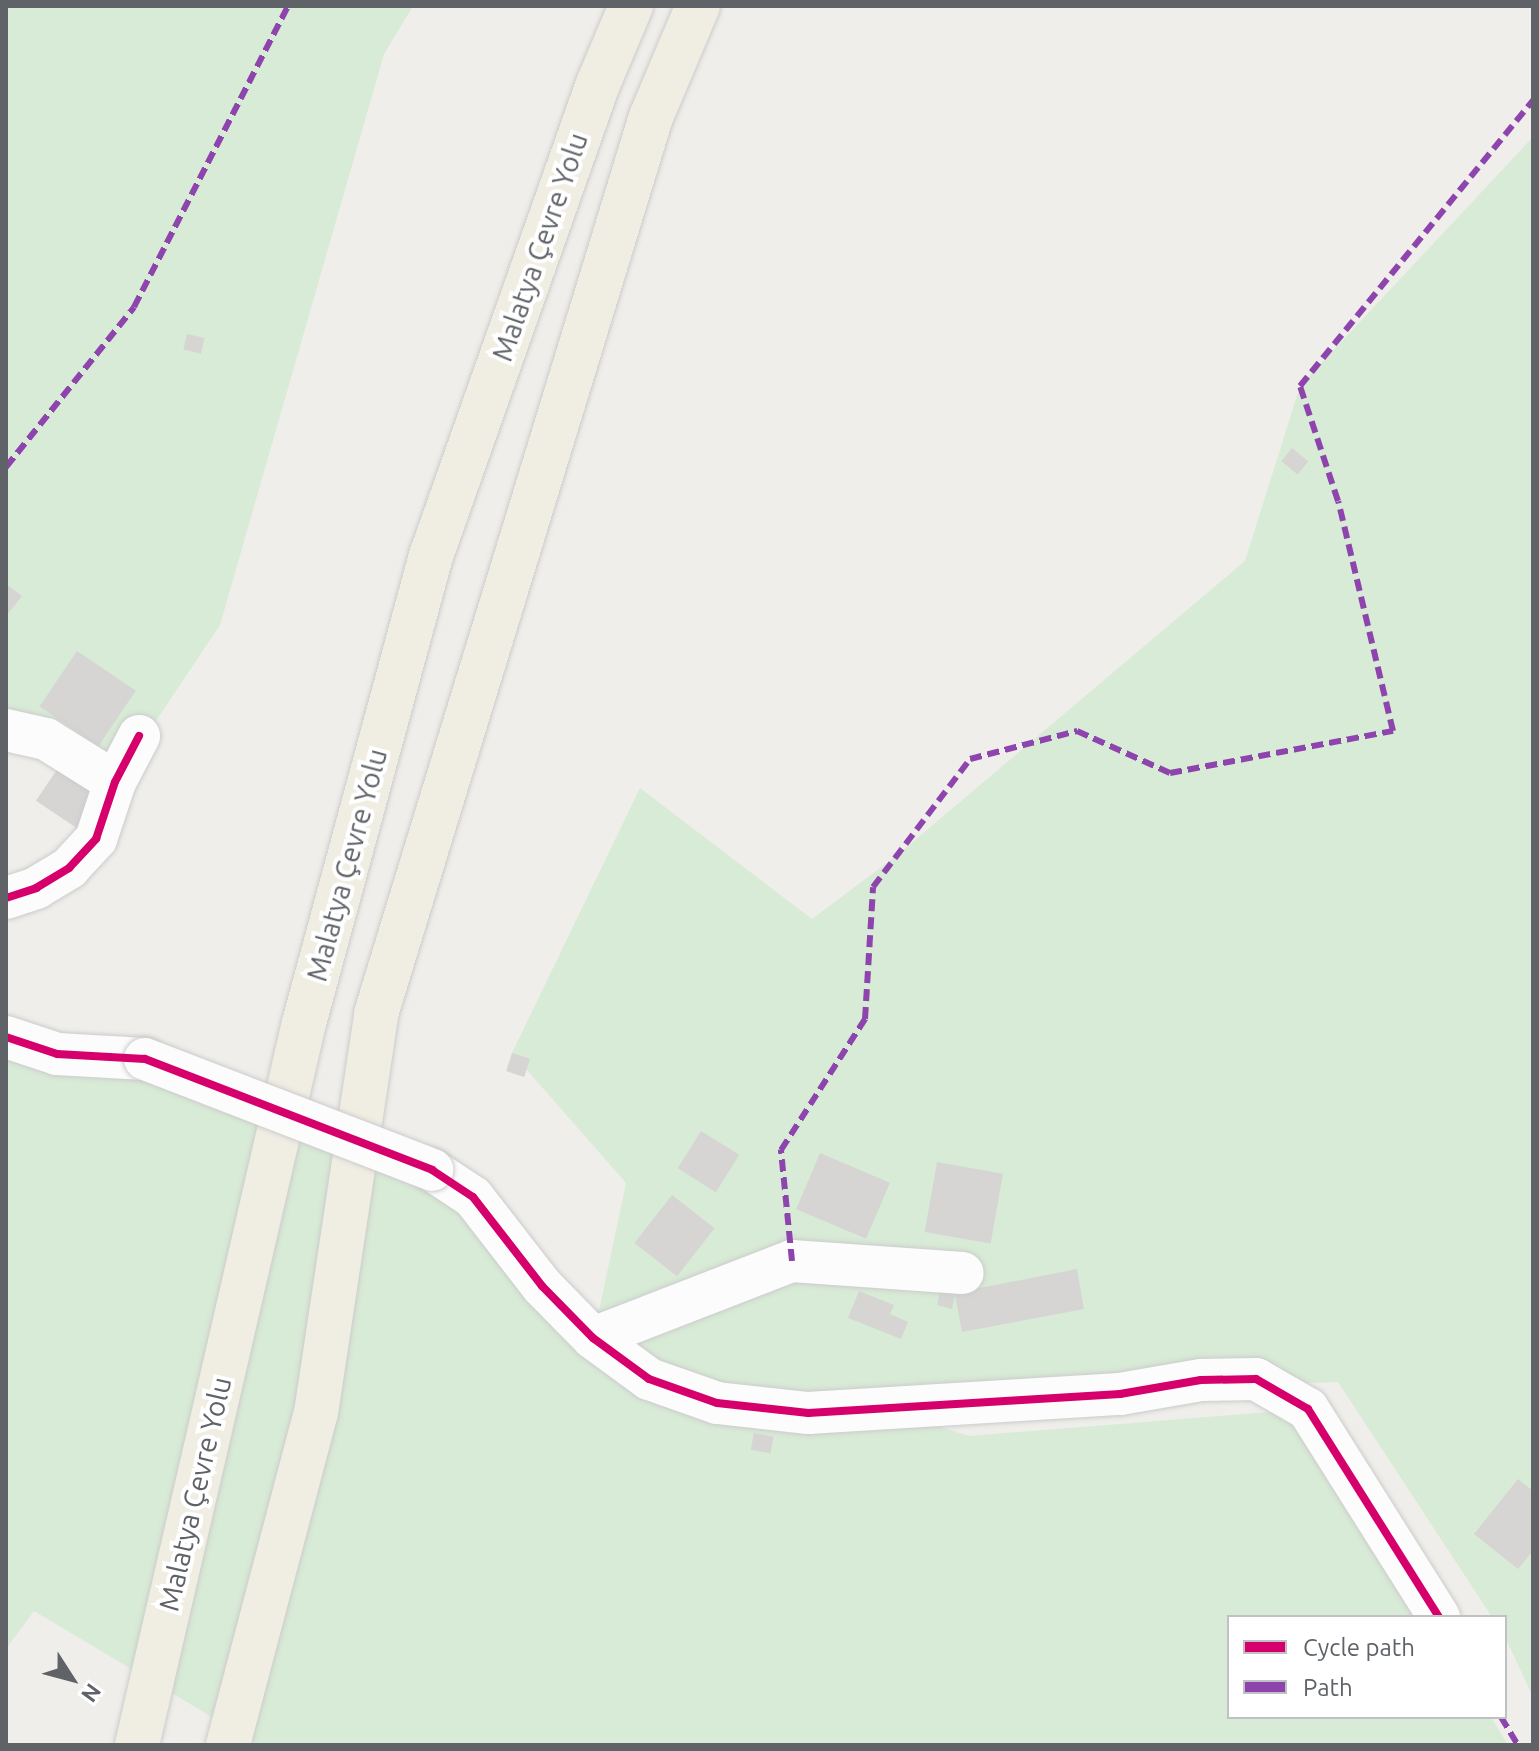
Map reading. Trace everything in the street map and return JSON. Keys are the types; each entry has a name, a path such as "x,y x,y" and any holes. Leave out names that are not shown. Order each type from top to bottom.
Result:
{"highway":[{"name":"Malatya Çevre Yolu","path":"137,1745 304,1023 431,556 598,84 631,6"},
{"path":"228,1745 316,1413 376,1014 651,117 698,6"}],"street":[{"path":"6,730 46,739 115,782"},
{"path":"6,898 36,888 69,868 96,839 115,782 139,736"},
{"path":"6,1037 57,1054 145,1059 432,1170 473,1197 542,1286 593,1338 649,1379 717,1403 808,1413 1120,1394 1201,1380 1256,1379 1308,1409 1438,1615"},
{"path":"593,1338 792,1261 963,1273"}],"green space":[{"path":"6,6 413,6 384,54 220,625 115,782 6,723"},
{"path":"1533,137 1533,1697 1507,1641 1507,1615 1491,1615 1338,1382 852,1399 969,1436 1308,1409 1431,1615 1227,1615 1227,1719 1492,1719 1508,1745 259,1745 34,1611 6,1649 6,1018 57,1054 432,1170 542,1286 599,1311 626,1183 512,1053 640,788 812,919 896,856 1245,561 1300,386"}],"building":[{"path":"187,334 205,338 201,354 183,350"},
{"path":"1292,448 1308,461 1298,474 1281,461"},
{"path":"6,584 22,596 6,616"},
{"path":"77,651 136,691 98,746 40,707"},
{"path":"60,765 101,793 77,829 36,801"},
{"path":"512,1053 530,1059 524,1077 506,1071"},
{"path":"701,1131 739,1155 716,1192 678,1168"},
{"path":"820,1153 890,1183 866,1239 796,1209"},
{"path":"937,1162 1003,1174 991,1244 925,1232"},
{"path":"672,1195 715,1228 677,1276 634,1243"},
{"path":"1077,1269 1084,1309 962,1332 955,1295 952,1309 937,1305 940,1290 954,1293"},
{"path":"859,1291 894,1305 890,1314 908,1322 901,1339 848,1318"},
{"path":"754,1433 774,1437 770,1454 751,1450"},
{"path":"1518,1479 1533,1491 1533,1551 1518,1569 1474,1534"}],"marked path":[{"path":"6,467 134,307 288,6"},
{"path":"792,1261 781,1150 865,1019 873,887 970,759 1077,731 1170,773 1393,731 1338,501 1300,386 1533,100"},
{"path":"1502,1719 1518,1745"}],"cycle path":[{"path":"6,898 36,888 69,868 96,839 115,782 139,736"},
{"path":"6,1037 57,1054 145,1059 432,1170 473,1197 542,1286 593,1338 649,1379 717,1403 808,1413 1120,1394 1201,1380 1256,1379 1308,1409 1438,1615"}]}
